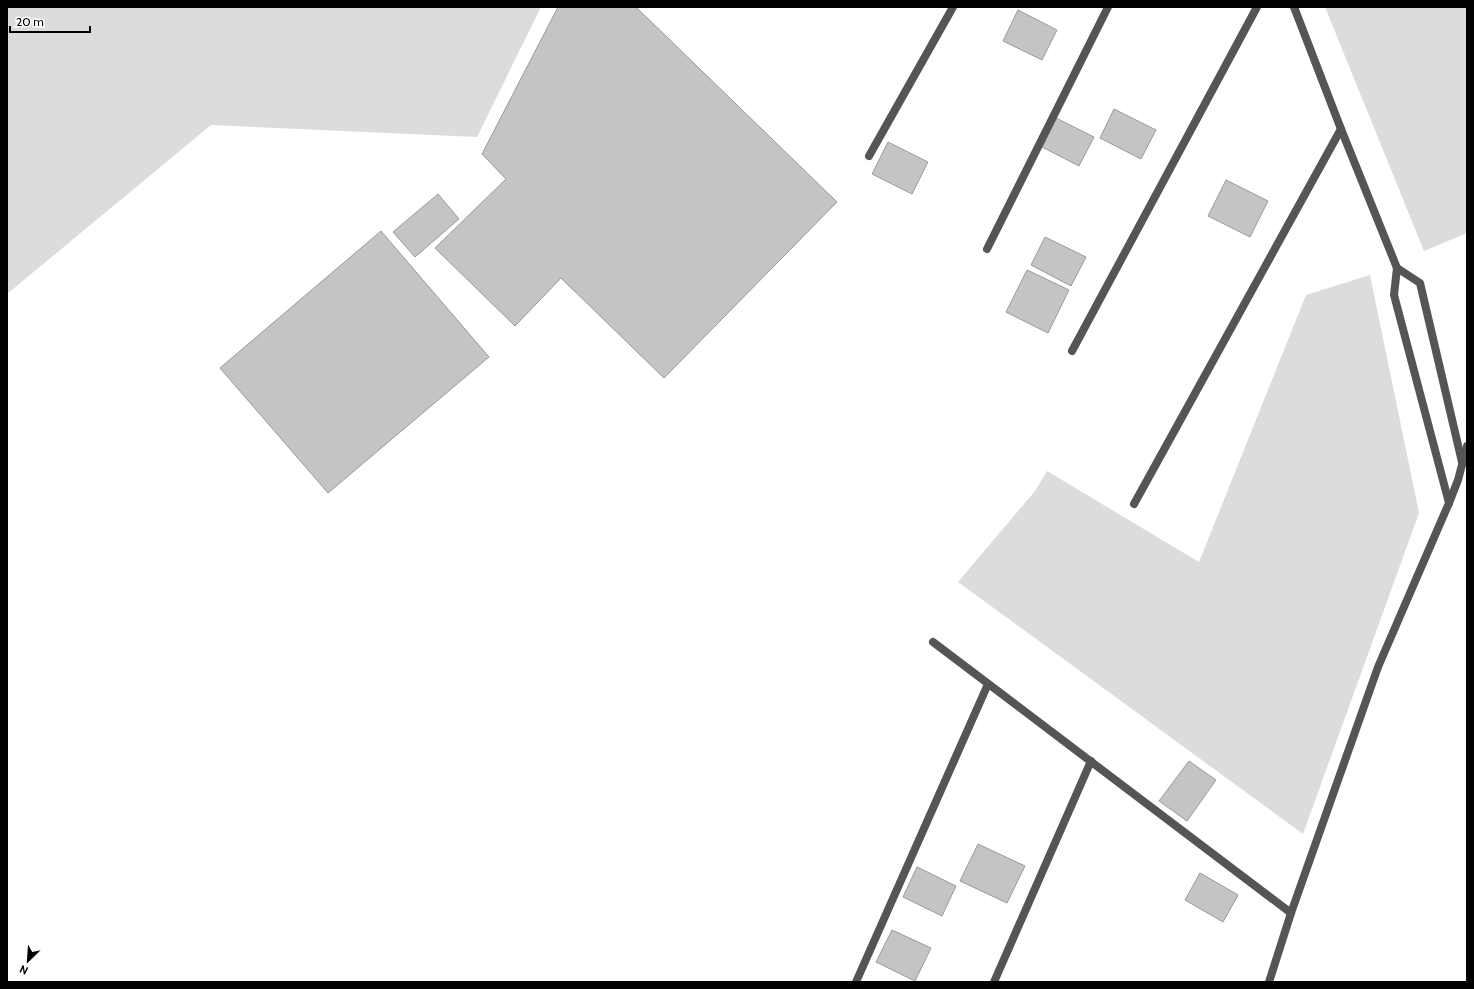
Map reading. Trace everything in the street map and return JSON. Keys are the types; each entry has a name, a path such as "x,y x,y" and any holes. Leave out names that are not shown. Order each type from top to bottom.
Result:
{"street":[{"path":"869,156 953,7"},
{"path":"986,249 1108,7"},
{"path":"1072,351 1257,7"},
{"path":"1294,7 1397,268 1394,295 1450,503"},
{"path":"1134,504 1341,129"},
{"path":"1397,268 1420,283 1462,463"},
{"path":"1269,982 1291,913 1378,667 1450,503 1467,446"},
{"path":"933,642 1291,913"},
{"path":"856,982 988,684"},
{"path":"994,982 1091,761"}],"shaded area":[{"path":"7,7 541,7 477,137 211,125 7,294"},
{"path":"1325,7 1467,7 1467,233 1424,251"},
{"path":"1370,275 1419,513 1303,834 958,582 1035,491 1047,471 1199,562 1306,295"}],"building":[{"path":"558,7 636,7 837,202 664,378 561,278 515,326 435,248 506,179 482,154"},
{"path":"1018,10 1057,30 1042,60 1003,41"},
{"path":"1114,109 1156,130 1141,159 1100,138"},
{"path":"1056,118 1094,137 1079,166 1042,147"},
{"path":"888,142 928,162 912,194 872,174"},
{"path":"1226,180 1268,201 1250,237 1208,216"},
{"path":"438,194 459,219 415,257 393,232"},
{"path":"381,231 489,357 328,493 220,368"},
{"path":"1045,237 1086,257 1071,286 1031,265"},
{"path":"1027,270 1069,290 1048,333 1006,312"},
{"path":"1189,761 1216,780 1187,821 1159,801"},
{"path":"978,844 1025,866 1007,903 960,881"},
{"path":"917,867 956,886 942,916 903,897"},
{"path":"1200,873 1238,895 1223,922 1185,900"},
{"path":"892,930 931,948 915,981 876,962"}]}
